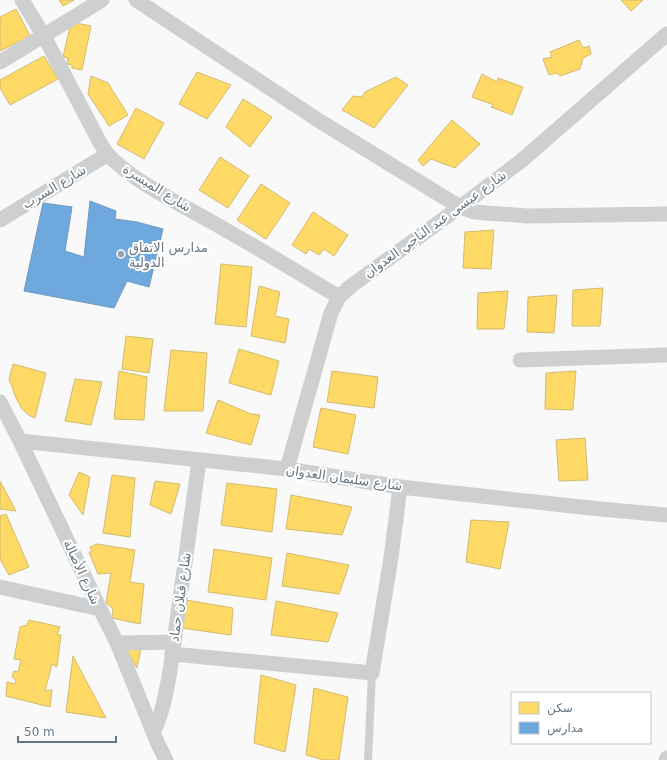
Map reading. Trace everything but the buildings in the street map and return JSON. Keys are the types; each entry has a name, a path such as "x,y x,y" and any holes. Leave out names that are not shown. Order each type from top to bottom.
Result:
{"street":[{"name":"شارع الميسرة","path":"22,0 44,36 99,141 108,154 132,175 339,297"},
{"path":"0,62 102,0"},
{"path":"136,0 322,122 460,207 474,212 528,216 667,214"},
{"name":"شارع عيسى عبد الناجي العدوان","path":"287,470 331,314 339,297 351,286 460,207 520,161 667,34"},
{"name":"شارع السرب","path":"0,220 108,154"},
{"path":"520,360 636,355 667,356"},
{"name":"شارع الأصالة","path":"0,402 100,609 118,643 166,760"},
{"name":"شارع سليمان العدوان","path":"20,441 287,470 400,487 667,515"},
{"name":"شارع قبلان حماد","path":"156,738 164,705 173,648 199,461"},
{"path":"118,643 173,648 372,673 391,558 400,487"},
{"path":"0,588 100,609"},
{"name":"شارع الأصالة","path":"156,738 157,760"}],"lane":[{"path":"368,760 372,673"}],"place":[{"name":"مدارس الاتفاق الدولية","path":"121,254"}]}
